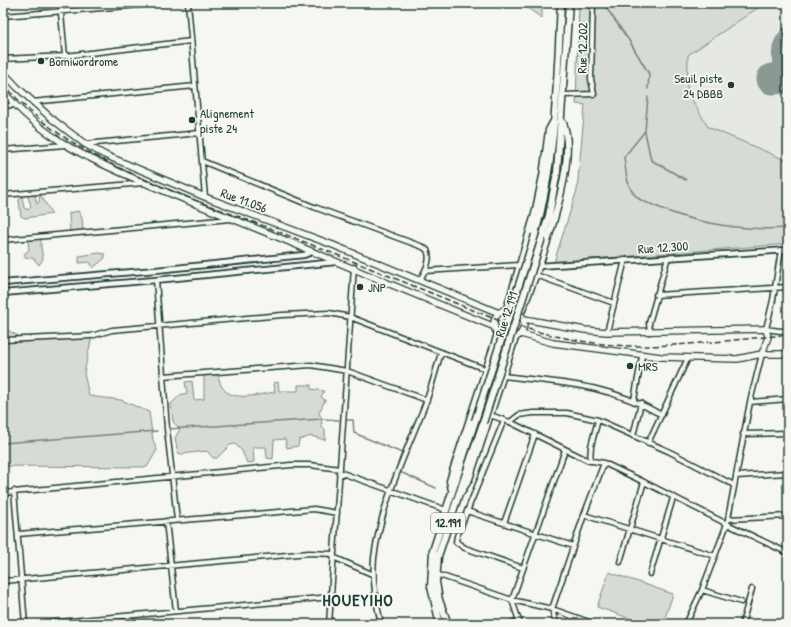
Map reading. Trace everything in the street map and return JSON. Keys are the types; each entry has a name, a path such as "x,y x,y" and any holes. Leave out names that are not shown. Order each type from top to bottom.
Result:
{"main road":[{"name":"Rue 12.191","path":"448,624 439,600 436,574 438,556 475,420 535,235 551,167 561,3"},
{"name":"Rue 12.191","path":"440,624 433,600 431,567 433,551 446,510 455,493 482,423 549,215 557,172 564,95 569,3"},
{"name":"Rue 11.056","path":"3,72 32,102 85,144 105,155 205,197 333,245 499,313"},
{"path":"3,91 15,105 65,145 96,163 230,220 354,267 494,327"},
{"path":"561,119 566,132 567,143 562,183 551,230 522,316 524,326 521,334 514,338 506,339 498,334 494,327 495,319 499,313 507,309 514,310 522,316 586,330 607,332 766,329 768,337 762,354"},
{"path":"507,309 535,214 543,176 549,130 554,120"},
{"path":"498,334 452,471 450,481 455,493 468,483 514,338"},
{"path":"521,334 553,343 642,356 737,359 762,354 788,354"}],"street":[{"path":"60,3 65,56"},
{"path":"3,16 165,3"},
{"path":"188,3 205,197"},
{"name":"Rue 12.202","path":"564,95 594,94 591,79 593,3"},
{"path":"3,59 65,56 191,41"},
{"path":"32,102 195,86"},
{"path":"3,106 15,105"},
{"path":"85,144 200,133"},
{"path":"3,150 65,145"},
{"path":"202,161 314,207 427,250 429,257 425,271 420,280"},
{"path":"3,195 145,183"},
{"path":"3,240 230,220"},
{"path":"781,250 776,288 766,329 780,331 788,330"},
{"name":"Rue 12.300","path":"539,266 788,250"},
{"path":"3,283 156,270 304,255 312,252"},
{"path":"650,332 649,323 668,257"},
{"path":"607,332 625,260"},
{"path":"3,293 338,262"},
{"path":"425,271 519,265"},
{"path":"329,624 354,267"},
{"path":"536,275 614,303"},
{"path":"156,280 163,376 177,520"},
{"path":"656,295 788,287"},
{"path":"3,340 91,336 112,330 314,312 350,317 485,369"},
{"path":"382,624 376,599 374,575 374,558 378,537 391,491 426,400 441,353"},
{"path":"688,624 716,556 728,522 743,434 762,354"},
{"path":"634,400 642,356"},
{"path":"648,443 688,358"},
{"path":"163,376 311,365 346,371 426,400"},
{"path":"503,376 570,382 623,396 641,403 662,415"},
{"path":"750,402 788,399"},
{"path":"633,436 641,403"},
{"path":"510,422 519,415 533,413 567,413 598,420 668,451 734,485"},
{"path":"490,415 510,422 590,461 604,463 673,498 728,522 788,553"},
{"path":"504,420 457,536 456,542 459,545 523,568"},
{"path":"590,461 591,446 598,420"},
{"path":"743,434 788,433"},
{"path":"504,523 535,434"},
{"path":"508,624 520,622 512,600 566,450"},
{"path":"556,624 552,609 584,514 604,463"},
{"path":"3,493 172,475 301,464 340,471 446,510"},
{"path":"736,476 788,473"},
{"path":"620,562 644,482"},
{"path":"14,491 25,624"},
{"path":"650,574 673,498"},
{"path":"18,534 314,508 337,513"},
{"path":"467,511 573,546"},
{"path":"584,514 716,556"},
{"path":"728,522 788,516"},
{"path":"166,521 176,611"},
{"path":"3,581 171,567 309,553 334,555 374,575"},
{"path":"436,574 512,600 552,609 596,624"},
{"path":"742,624 752,589"},
{"path":"702,590 741,602"},
{"path":"37,624 331,597"}],"shaded area":[{"path":"520,3 542,3 542,18"},
{"path":"579,3 765,3 688,55 687,91 708,127 788,161 788,244 554,262 577,190 585,105 576,104"},
{"path":"589,3 788,3 788,244 554,262 577,190 585,105 576,104 576,82"},
{"path":"40,194 52,214 25,218 21,216 19,200 22,196 24,208 28,210 31,206 28,197 30,195 35,196 37,204 39,202"},
{"path":"78,211 82,218 83,231 70,231 69,213"},
{"path":"28,239 41,239 43,259 39,265 33,258 24,257 25,253 29,250"},
{"path":"99,253 105,254 105,258 93,268 90,262 79,263 79,256"},
{"path":"3,328 28,341 92,336 84,373 89,396 121,400 149,412 153,440 157,450 147,467 3,466"},
{"path":"204,375 218,375 221,386 227,392 232,395 239,396 254,396 275,392 274,383 278,382 279,391 298,391 298,385 311,385 311,389 324,391 321,397 325,400 319,413 322,419 321,427 325,429 325,440 311,436 299,440 298,446 287,448 285,439 274,440 273,459 267,458 266,447 253,447 254,462 247,463 242,451 235,444 230,445 217,458 213,458 207,451 181,454 178,453 175,438 180,429 173,422 171,404 180,395 187,393 185,382 192,381 194,400 204,399"},
{"path":"609,572 673,594 663,624 646,624 597,607"}],"waterway":[{"path":"603,3 630,42 649,74 648,89"},
{"path":"648,97 645,131 624,157 629,184 633,193 638,198 668,212 719,225 771,229 788,228"},
{"path":"645,132 651,160 686,180"},
{"path":"168,429 322,419 339,420"},
{"path":"345,420 353,420 354,433 402,453 402,456"},
{"path":"3,443 157,431"},
{"path":"400,472 436,488"}],"taxiway":[{"path":"788,32 783,37 778,49 781,67 788,78"}],"runway":[{"path":"772,79 788,78"}],"railway":[{"path":"3,83 29,110 60,134 94,155 130,173 168,190 306,243 495,319 530,330 602,344 639,346 676,345 788,335"}],"place":[{"name":"Bomiwordrome","path":"41,61"},
{"name":"Seuil piste 24 DBBB","path":"731,85"},
{"name":"Alignement piste 24","path":"192,120"},
{"name":"JNP","path":"360,287"},
{"name":"MRS","path":"630,366"}],"district":[{"name":"HOUEYIHO","path":"358,600"}]}
